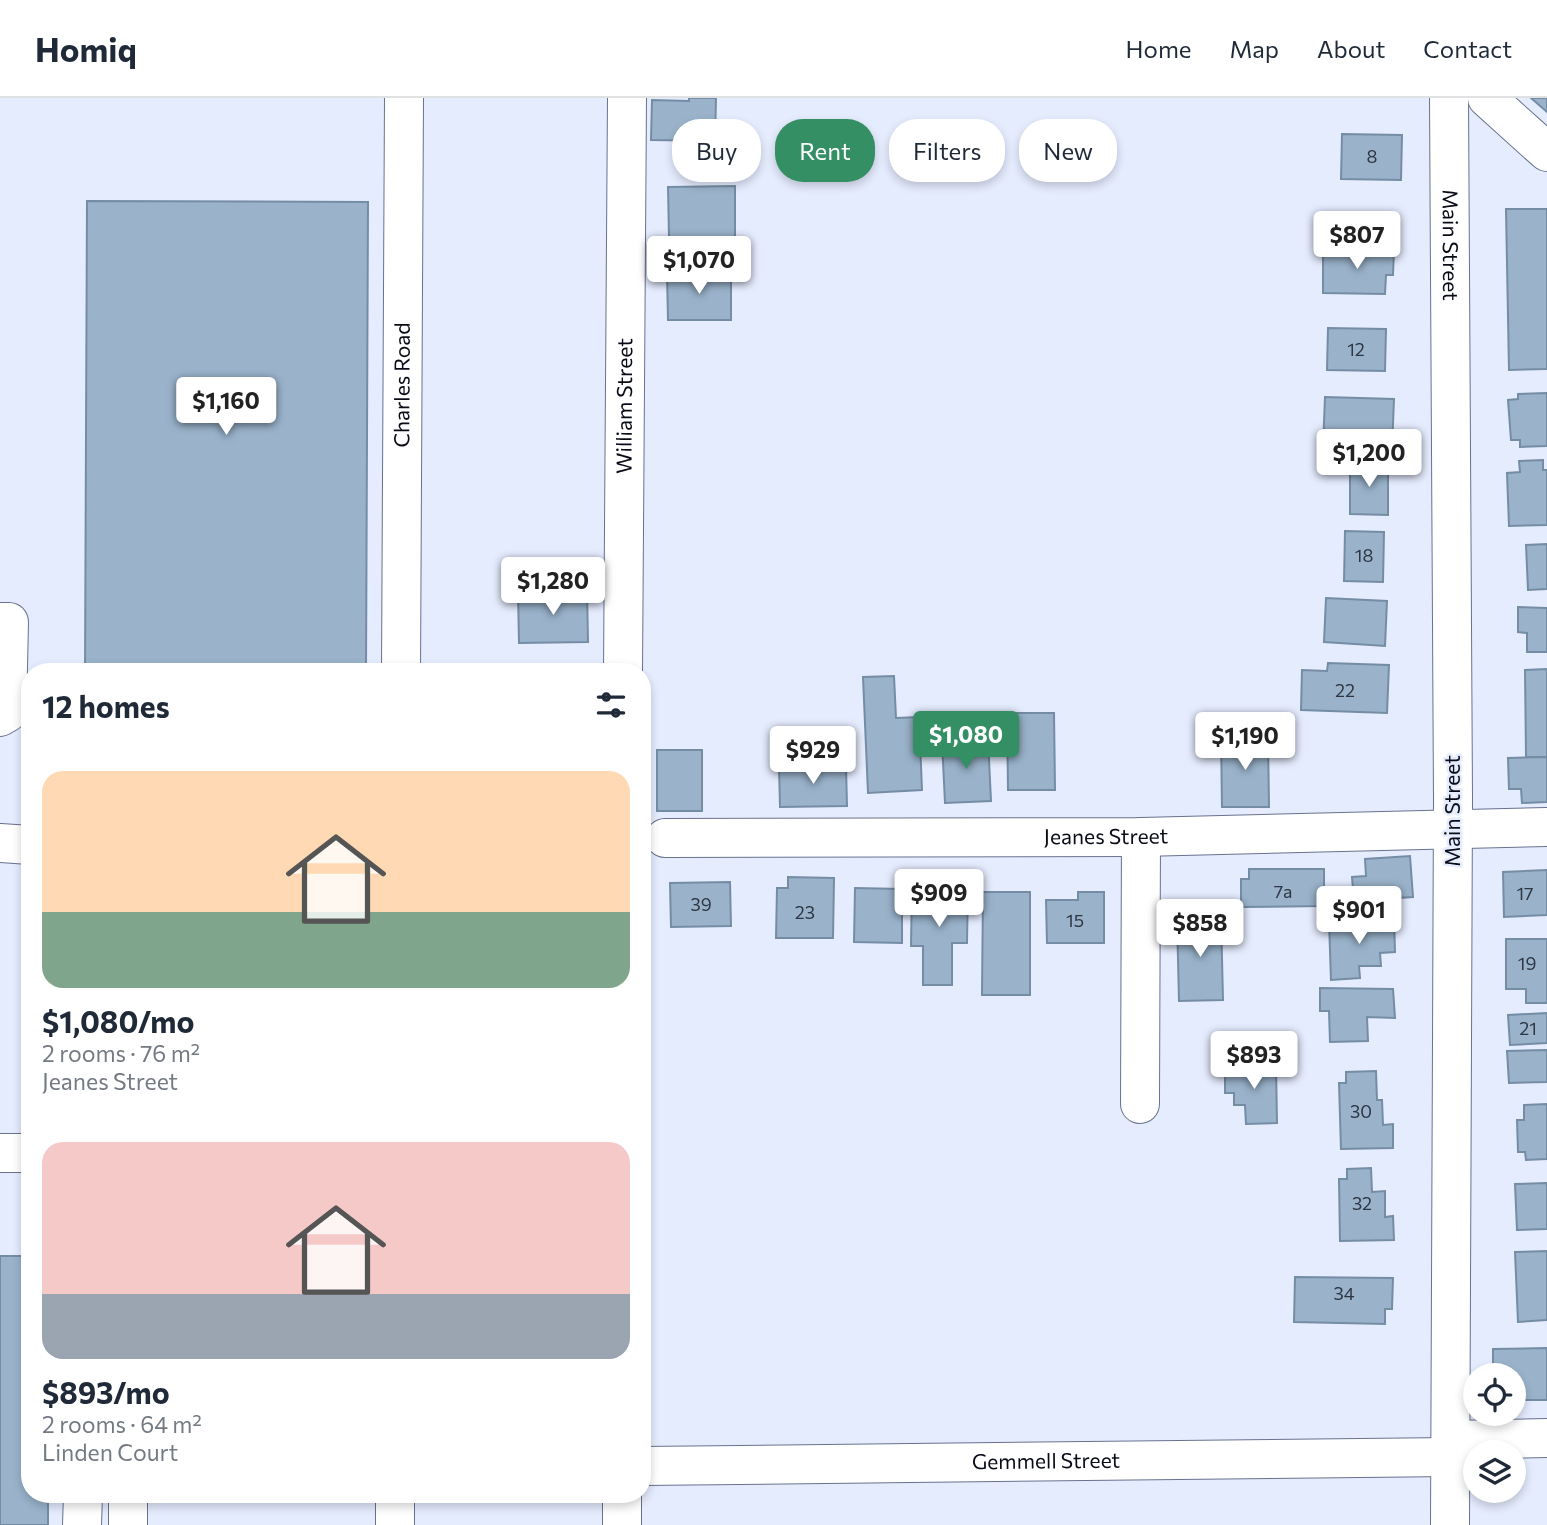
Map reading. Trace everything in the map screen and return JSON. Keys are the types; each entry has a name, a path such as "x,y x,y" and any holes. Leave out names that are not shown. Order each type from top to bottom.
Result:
{"street":[{"name":"Charles Road","path":"401,663 404,98"},
{"name":"William Street","path":"623,663 627,98"},
{"name":"Main Street","path":"1449,98 1453,829 1450,1525"},
{"path":"1487,98 1547,152"},
{"path":"0,622 9,622 7,713 0,717"},
{"name":"Jeanes Street","path":"665,838 1141,837 1547,827"},
{"path":"1140,1104 1141,837"},
{"path":"0,844 21,845"},
{"path":"0,1153 21,1153"},
{"name":"Gemmell Street","path":"651,1466 1451,1449 1547,1438"},
{"path":"82,1525 83,1503"},
{"path":"128,1503 128,1525"},
{"path":"395,1525 396,1503"},
{"path":"622,1503 622,1525"}],"building":[{"path":"689,98 716,98 716,119 672,119 672,140 651,140 652,100 689,101"},
{"path":"1531,98 1547,98 1547,112"},
{"path":"1342,134 1402,135 1401,180 1341,179"},
{"path":"735,186 735,237 669,237 668,187"},
{"path":"87,201 368,202 366,663 85,663"},
{"path":"1506,209 1547,209 1547,369 1509,370"},
{"path":"1323,249 1394,250 1393,275 1386,275 1385,294 1323,293"},
{"path":"667,273 731,273 731,320 668,320"},
{"path":"1328,328 1386,329 1385,371 1327,370"},
{"path":"1547,393 1547,446 1520,447 1520,440 1511,440 1508,400 1518,399 1518,394"},
{"path":"1325,397 1394,399 1392,448 1323,447"},
{"path":"1543,460 1543,470 1547,470 1547,525 1509,526 1507,473 1520,472 1519,461"},
{"path":"1350,463 1388,463 1388,515 1350,514"},
{"path":"1345,531 1384,532 1383,582 1344,581"},
{"path":"1547,544 1547,589 1528,590 1526,545"},
{"path":"587,590 588,642 519,643 518,592"},
{"path":"1326,598 1387,601 1385,646 1324,642"},
{"path":"1518,607 1547,608 1547,652 1527,652 1527,633 1518,632"},
{"path":"1328,663 1389,665 1387,713 1301,710 1302,670 1327,671"},
{"path":"1547,669 1547,757 1526,757 1525,670"},
{"path":"894,676 896,718 919,717 922,790 868,793 863,677"},
{"path":"1007,713 1054,713 1055,790 1008,790"},
{"path":"1268,737 1269,807 1222,807 1221,738"},
{"path":"988,739 991,801 945,803 942,741"},
{"path":"657,750 702,750 702,811 657,811"},
{"path":"1547,757 1547,802 1522,803 1521,789 1509,789 1508,758"},
{"path":"846,766 847,806 780,807 779,767"},
{"path":"1410,856 1413,897 1354,901 1352,877 1366,876 1365,859"},
{"path":"1249,869 1324,869 1324,906 1241,907 1241,879 1249,879"},
{"path":"1547,870 1547,915 1504,917 1503,872"},
{"path":"788,877 834,878 833,938 776,938 777,888 788,888"},
{"path":"730,882 731,926 671,927 670,883"},
{"path":"855,888 902,889 902,943 854,942"},
{"path":"912,888 968,888 967,943 952,943 952,985 923,985 923,946 911,946"},
{"path":"983,892 1030,892 1030,995 982,995"},
{"path":"1078,892 1104,892 1104,943 1047,943 1046,900 1078,900"},
{"path":"1221,917 1223,1000 1179,1001 1177,918"},
{"path":"1394,919 1395,952 1380,953 1381,966 1359,966 1360,978 1331,980 1329,922"},
{"path":"1506,939 1547,939 1547,1003 1526,1003 1526,989 1506,989"},
{"path":"1320,988 1393,989 1395,1018 1367,1017 1368,1041 1330,1042 1329,1011 1320,1011"},
{"path":"1547,1013 1547,1043 1510,1045 1508,1015"},
{"path":"1547,1050 1547,1082 1509,1083 1507,1051"},
{"path":"1225,1065 1276,1065 1277,1123 1246,1124 1245,1105 1234,1105 1234,1093 1225,1093"},
{"path":"1376,1071 1377,1100 1382,1100 1383,1125 1393,1124 1393,1148 1341,1149 1339,1083 1346,1083 1346,1072"},
{"path":"1547,1104 1547,1159 1526,1160 1525,1152 1518,1152 1517,1120 1524,1120 1524,1105"},
{"path":"1371,1168 1372,1192 1385,1191 1385,1217 1393,1216 1394,1240 1340,1241 1339,1179 1347,1179 1347,1169"},
{"path":"1547,1183 1547,1229 1517,1230 1515,1184"},
{"path":"1547,1251 1547,1320 1518,1322 1515,1252"},
{"path":"0,1256 21,1256 21,1503 48,1503 48,1525 0,1525"},
{"path":"1295,1277 1393,1278 1392,1309 1385,1309 1385,1324 1294,1322"},
{"path":"1547,1348 1547,1400 1526,1400 1526,1363 1493,1363 1493,1349"}]}
